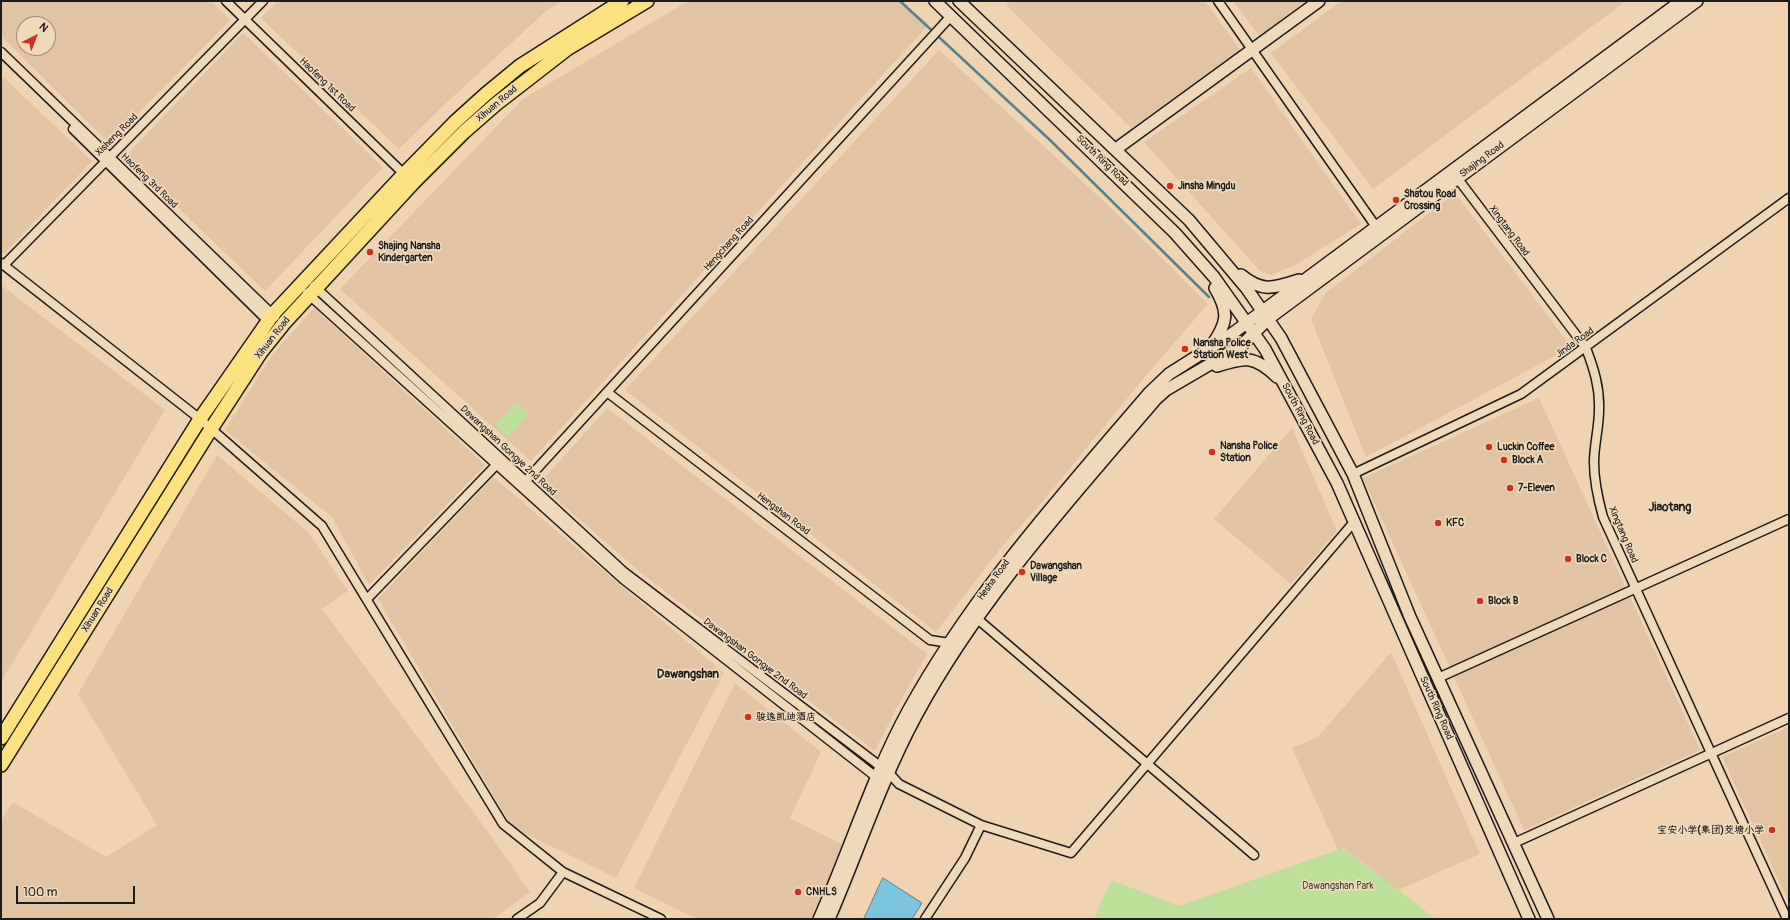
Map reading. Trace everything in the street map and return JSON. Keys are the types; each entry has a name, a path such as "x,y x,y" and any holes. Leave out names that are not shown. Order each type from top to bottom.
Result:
{"main road":[{"name":"Xihuan Road","path":"1,765 211,429 261,352 280,328 455,122 520,66 622,1"},
{"name":"Xihuan Road","path":"1,738 200,419 270,318 303,282 409,178 530,76 567,49 647,1"},
{"name":"South Ring Road","path":"935,1 1155,212 1196,257 1248,323 1283,383 1337,483 1530,919"},
{"name":"South Ring Road","path":"959,1 1169,199 1228,265 1281,338 1353,474 1410,617 1548,919"},
{"path":"1116,149 1319,1"},
{"name":"Shajing Road","path":"1265,315 1454,175 1681,1"},
{"name":"Shajing Road","path":"1454,175 1697,1"},
{"name":"Shajing Road","path":"1265,315 1308,278 1379,231"},
{"path":"1196,257 1225,308 1224,324 1210,348"},
{"path":"1228,265 1250,282 1264,288 1275,288 1308,278"},
{"name":"Hesha Road","path":"819,919 883,775 974,616 1023,542 1149,393 1169,374 1248,323 1265,315"},
{"name":"Hesha Road","path":"829,919 908,711 950,643 1156,399 1166,390 1241,346 1254,333 1265,315"},
{"path":"1199,371 1235,360 1246,359 1262,364 1283,383"}],"street":[{"name":"Haofeng 1st Road","path":"226,1 409,178"},
{"name":"Xisheng Road","path":"2,264 108,160 263,1"},
{"path":"1218,1 1379,231"},
{"name":"Hengchang Road","path":"523,484 951,16"},
{"name":"Haofeng 3rd Road","path":"1,52 108,160"},
{"name":"Haofeng 3rd Road","path":"1,59 108,160 280,328"},
{"name":"Xingtang Road","path":"1454,175 1586,348 1594,368 1599,390 1600,411 1594,461 1596,489 1603,517 1787,919"},
{"name":"Jinda Road","path":"1353,474 1521,394 1586,348 1789,198"},
{"path":"2,264 200,419 322,526 503,824 563,872 661,919"},
{"name":"Dawangshan Gongye 2nd Road","path":"303,282 523,484 624,572 883,775"},
{"name":"Hengshan Road","path":"607,392 930,640 950,643"},
{"path":"367,599 499,462"},
{"path":"1438,678 1789,519"},
{"path":"883,775 981,824 1071,852 1354,522"},
{"path":"974,616 1254,855"},
{"path":"1514,843 1789,718"},
{"path":"925,919 966,858 981,824"},
{"path":"518,919 540,904 563,872"}],"shaded area":[{"path":"1,1 211,1 230,20 109,143 21,56 56,56 56,16 16,16 16,51 1,36"},
{"path":"278,1 562,1 546,11 443,106 399,149 261,18"},
{"path":"688,1 900,1 929,24 531,461 340,289 523,99"},
{"path":"1011,1 1205,1 1240,50 1131,128 1006,5"},
{"path":"1233,1 1306,1 1259,36"},
{"path":"1341,1 1626,1 1373,189 1271,53"},
{"path":"243,33 383,167 265,291 125,157"},
{"path":"939,50 1109,206 1208,304 1143,379 1044,500 1004,544 936,632 625,390"},
{"path":"1251,68 1361,224 1295,265 1271,275 1260,271 1144,142"},
{"path":"1,75 92,161 4,254 1,251"},
{"path":"1455,193 1569,344 1568,349 1366,457 1311,319 1326,293"},
{"path":"1,285 165,410 1,682"},
{"path":"314,308 485,465 369,585 332,517 225,430 272,355"},
{"path":"1539,398 1700,750 1524,830 1363,478"},
{"path":"607,408 927,654 897,707 875,751 640,572 539,484"},
{"path":"1292,428 1337,531 1291,584 1214,519"},
{"path":"217,455 309,533 348,591 322,609 488,832 530,892 493,919 7,919 1,916 1,821 13,802 106,857 157,825 78,694"},
{"path":"493,477 724,673 616,878 512,827 378,599"},
{"path":"1391,652 1480,854 1398,890 1344,848 1338,850 1292,748 1318,737"},
{"path":"735,683 821,752 790,818 846,846 810,919 697,919 634,888"},
{"name":"宝安小学(集团)茭塘小学","path":"1789,727 1789,903 1722,757"}],"green space":[{"path":"516,402 529,413 508,437 495,426"},
{"name":"Dawangshan Park","path":"1343,848 1436,919 1094,919 1111,880 1179,906"}],"water":[{"path":"883,878 922,903 912,919 864,919"}],"waterway":[{"path":"900,1 1051,141 1209,297"}],"place":[{"name":"Jinsha Mingdu","path":"1170,186"},
{"name":"Shatou Road Crossing","path":"1396,200"},
{"name":"Shajing Nansha Kindergarten","path":"370,252"},
{"name":"Nansha Police Station West","path":"1185,349"},
{"name":"Luckin Coffee","path":"1489,447"},
{"name":"Nansha Police Station","path":"1212,452"},
{"name":"Block A","path":"1504,460"},
{"name":"7-Eleven","path":"1510,488"},
{"name":"KFC","path":"1438,523"},
{"name":"Block C","path":"1568,559"},
{"name":"Dawangshan Village","path":"1022,572"},
{"name":"Block B","path":"1480,601"},
{"name":"骏逸凯迪酒店","path":"748,717"},
{"name":"宝安小学(集团)茭塘小学","path":"1772,830"},
{"name":"CNHLS","path":"798,892"}],"district":[{"name":"Jiaotang","path":"1670,508"},
{"name":"Dawangshan","path":"688,675"}]}
